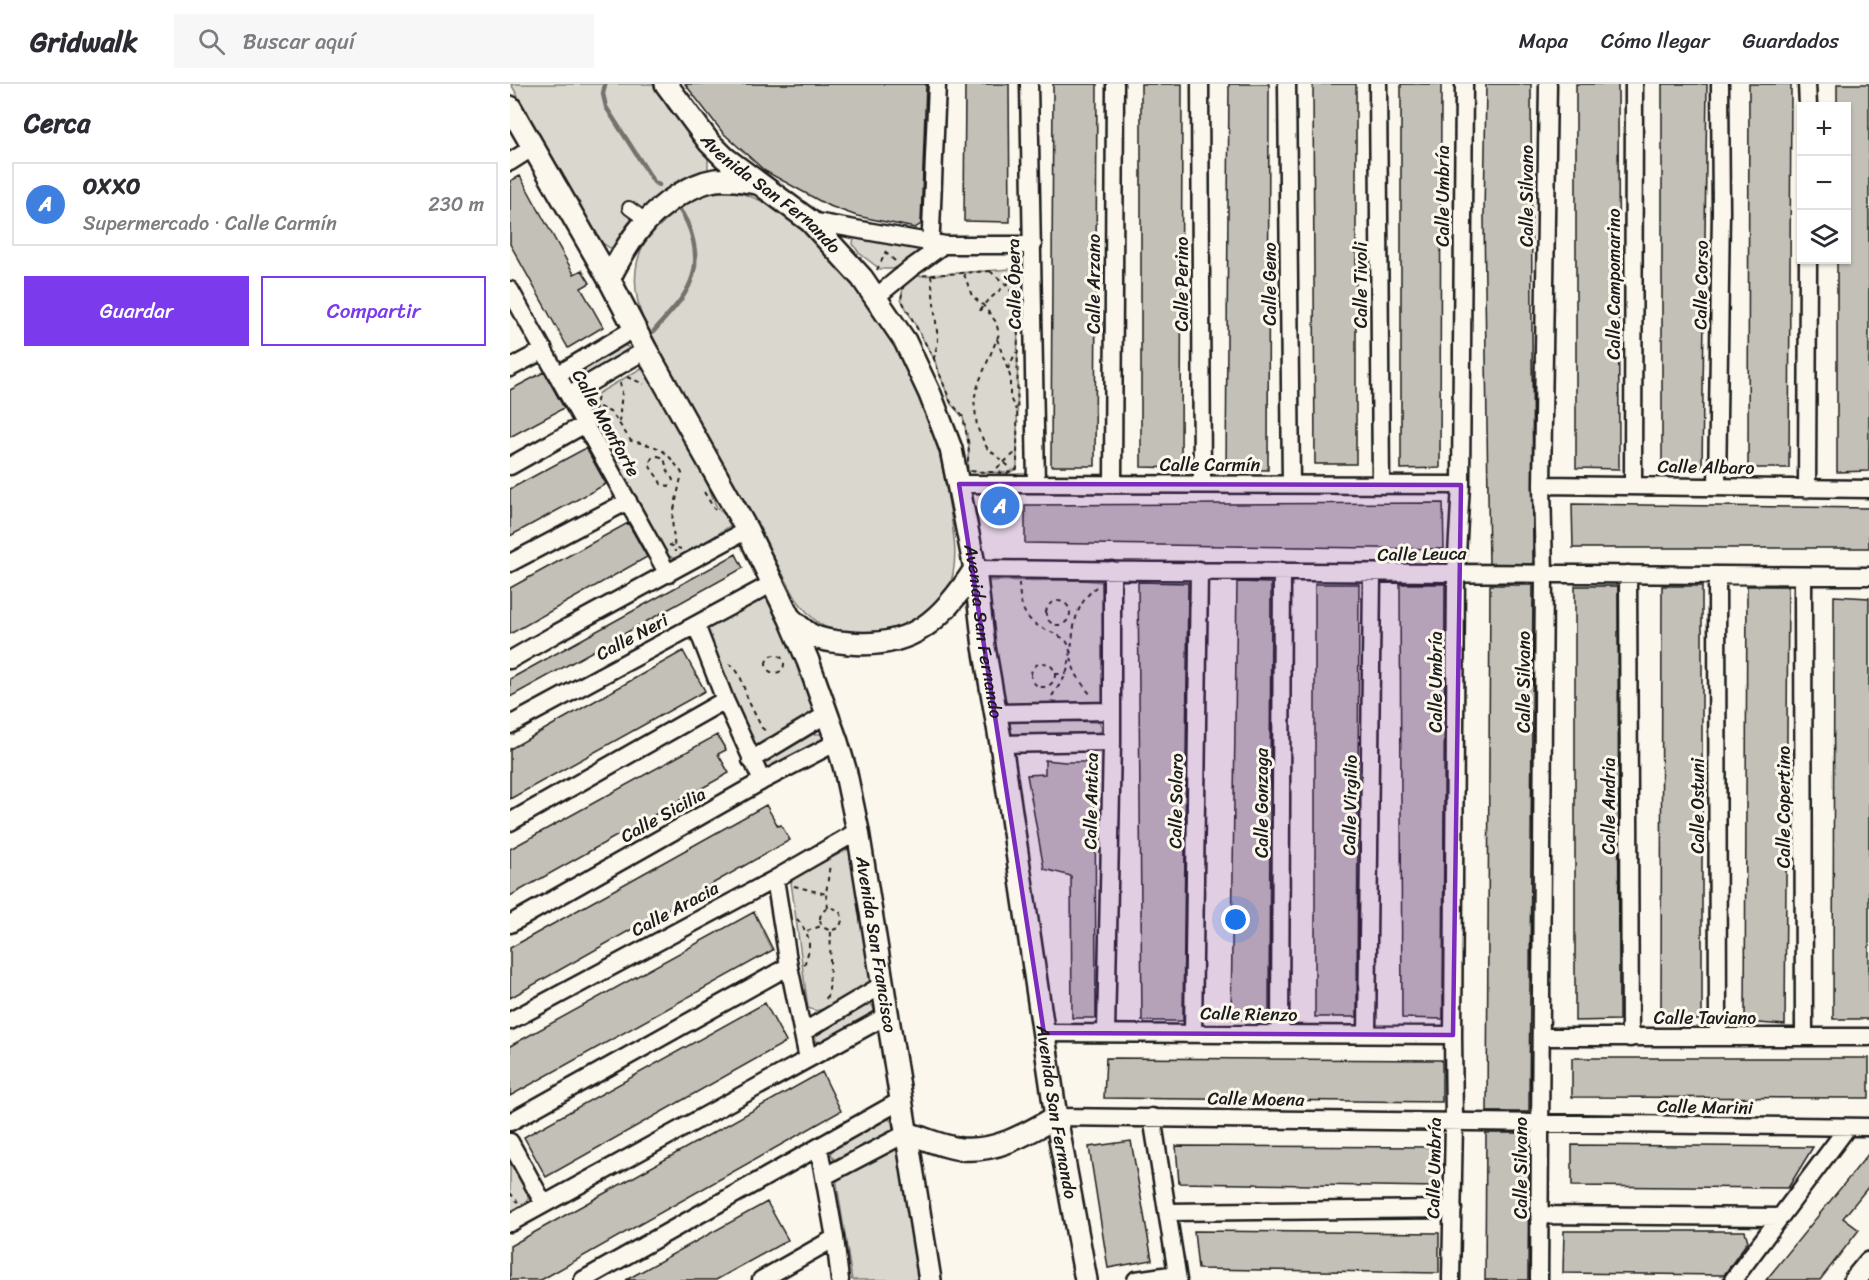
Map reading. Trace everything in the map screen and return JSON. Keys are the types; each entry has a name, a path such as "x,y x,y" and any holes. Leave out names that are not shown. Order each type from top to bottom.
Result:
{"street":[{"name":"Avenida San Fernando","path":"666,84 709,142 725,158 810,221 876,297 905,341 930,394 951,449 975,569 984,647 1001,744 1056,1117 1086,1280"},
{"path":"876,297 935,247 937,84"},
{"name":"Calle Ópera","path":"1029,84 1036,484"},
{"name":"Calle Arzano","path":"1113,484 1115,84"},
{"name":"Calle Perino","path":"1200,84 1202,484"},
{"name":"Calle Geno","path":"1287,84 1291,484"},
{"name":"Calle Tivoli","path":"1378,84 1381,485"},
{"name":"Calle Umbría","path":"1451,1280 1454,1122 1456,573 1461,485 1464,84"},
{"name":"Calle Silvano","path":"1539,1280 1544,573 1542,485 1548,84"},
{"name":"Calle Campomarino","path":"1633,485 1634,84"},
{"name":"Calle Corso","path":"1718,487 1720,84"},
{"path":"1807,84 1808,102"},
{"path":"510,107 609,279 747,530 790,619 813,636 831,641 864,644 888,643 912,635 942,612 975,569"},
{"path":"510,162 532,148"},
{"path":"609,279 625,248 651,223 668,202 695,186 714,180 758,183"},
{"path":"629,208 651,223"},
{"path":"810,221 935,247 1033,245"},
{"path":"1807,489 1808,264"},
{"name":"Calle Monforte","path":"510,290 569,395 590,419 628,501 672,567"},
{"path":"557,375 635,328"},
{"path":"510,368 544,350"},
{"path":"569,395 646,350"},
{"path":"510,466 590,419"},
{"name":"Calle Carmín","path":"959,484 1461,485"},
{"name":"Calle Albaro","path":"1542,485 1869,489"},
{"path":"510,563 628,501"},
{"path":"510,660 672,567 747,530"},
{"name":"Calle Leuca","path":"975,569 1107,576 1199,570 1372,574 1869,576"},
{"name":"Calle Solaro","path":"1193,1033 1199,570"},
{"name":"Calle Gonzaga","path":"1280,1034 1282,571"},
{"name":"Calle Virgilio","path":"1367,1035 1372,574"},
{"name":"Calle Andria","path":"1628,574 1630,1038"},
{"name":"Calle Ostuni","path":"1717,575 1718,1037"},
{"name":"Calle Antica","path":"1106,1033 1112,742 1107,576"},
{"name":"Calle Copertino","path":"1803,576 1804,1037"},
{"name":"Calle Neri","path":"510,725 773,583"},
{"name":"Avenida San Francisco","path":"790,619 808,661 845,769 884,984 900,1101 930,1280"},
{"path":"696,625 725,700 762,782"},
{"path":"510,822 725,700"},
{"path":"995,713 1112,711"},
{"path":"751,760 827,714"},
{"name":"Calle Sicilia","path":"510,924 837,742"},
{"path":"1001,744 1112,742"},
{"name":"Calle Aracia","path":"510,1021 783,880 858,831"},
{"path":"783,880 808,1059"},
{"path":"510,1122 795,964"},
{"path":"803,1032 884,984"},
{"path":"510,1223 888,1015"},
{"name":"Calle Rienzo","path":"1044,1033 1453,1035"},
{"name":"Calle Taviano","path":"1541,1037 1869,1037"},
{"path":"583,1280 900,1101"},
{"path":"825,1176 907,1133 960,1149 978,1148 999,1145 1020,1138 1056,1117"},
{"name":"Calle Moena","path":"1056,1117 1540,1124"},
{"path":"1136,1280 1177,1277 1152,1117"},
{"name":"Calle Marini","path":"1540,1124 1869,1127"},
{"path":"1733,1280 1847,1128"},
{"path":"510,1142 544,1204"},
{"path":"819,1148 840,1280"},
{"path":"1168,1212 1453,1209"},
{"path":"1540,1215 1779,1216"},
{"path":"761,1280 835,1238"},
{"path":"1855,1280 1869,1263"}],"path":[{"path":"876,271 889,246"},
{"path":"885,252 900,265"},
{"path":"990,271 1018,300 1017,469 1007,473 967,471 969,446 963,417 950,401 934,359 901,299 904,283 917,276 931,275 990,271"},
{"path":"964,273 972,296 983,305 996,322 999,334 978,382 974,399 977,427 987,448 1014,470"},
{"path":"980,311 983,305 1018,274"},
{"path":"931,275 938,341 934,359"},
{"path":"997,339 1010,376 1010,398 1017,413"},
{"path":"1008,369 1017,350"},
{"path":"613,385 627,377 645,384"},
{"path":"619,422 622,392 620,381"},
{"path":"590,419 596,405 599,393 585,401 596,405 612,413 631,441 651,445 667,452 682,473 672,519 676,548 672,567"},
{"path":"992,472 1017,452"},
{"path":"658,456 664,458 673,480 672,484 664,486 651,471 649,464 652,459 658,456"},
{"path":"703,490 719,515"},
{"path":"661,543 683,550"},
{"path":"1050,699 1066,674 1073,626 1079,609 1091,592 1107,576"},
{"path":"1019,580 1019,604 1033,623 1066,642 1074,669 1093,698"},
{"path":"1086,586 1097,599"},
{"path":"1055,602 1062,602 1070,610 1067,621 1060,625 1047,618 1047,610 1055,602"},
{"path":"1070,610 1079,609"},
{"path":"776,654 781,657 784,665 781,671 772,673 765,667 765,660 776,654"},
{"path":"726,663 735,668 742,679 746,694 762,728 766,731 777,728"},
{"path":"1040,663 1048,664 1055,674 1053,681 1043,687 1033,681 1031,674 1034,667 1040,663"},
{"path":"1055,674 1066,674"},
{"path":"828,908 826,894 831,858"},
{"path":"783,880 791,885 826,894"},
{"path":"822,926 820,915 828,908"},
{"path":"828,908 839,911 842,917 841,925 831,931"},
{"path":"795,964 802,970 810,951 807,931 795,916 796,926"},
{"path":"807,931 822,926 831,931"},
{"path":"826,1000 829,991 831,931"},
{"path":"510,1193 522,1207"}],"highlighted area":[{"path":"959,484 1461,485 1453,1035 1044,1033"}],"shaded area":[{"path":"511,84 654,84 668,108 708,155 708,169 665,190 643,212 619,246 610,248 601,242"},
{"path":"732,191 771,206 805,230 820,245 883,319 901,350 920,392 935,435 945,480 955,560 951,582 941,602 926,616 900,631 879,634 837,632 821,625 806,611 797,600 643,319 638,304 635,275 641,249 648,237 657,225 683,202 707,194"},
{"path":"854,237 924,244 924,253 893,269 880,269 859,253 853,244"},
{"path":"1011,269 1018,274 1017,469 1007,473 967,471 969,446 963,417 951,404 934,359 901,299 904,283 917,276"},
{"path":"624,345 632,353 577,382 574,379 574,374"},
{"path":"645,366 699,462 717,508 730,519 731,525 687,555 675,559 669,556 586,407 585,401"},
{"path":"1082,580 1102,582 1103,705 1004,708 984,581"},
{"path":"764,593 780,621 817,707 816,715 757,748 749,738 703,629"},
{"path":"1012,720 1099,722 1102,729 1099,734 1016,737 1009,731 1008,725"},
{"path":"813,734 822,734 824,737 821,745 769,771 765,768 766,761"},
{"path":"854,846 873,983 827,1008 816,1011 808,1008 791,882 797,876"},
{"path":"870,1002 874,1014 826,1040 816,1041 815,1033"},
{"path":"888,1119 892,1121 893,1130 834,1160 832,1150"},
{"path":"901,1146 925,1280 852,1280 836,1178"},
{"path":"510,1160 529,1194 527,1204 510,1214"}],"building":[{"path":"685,84 926,84 921,224 915,228 857,216 827,205 765,171 723,133"},
{"path":"965,84 1009,84 1010,222 964,221"},
{"path":"1053,84 1097,84 1095,466 1051,466"},
{"path":"1141,84 1182,84 1181,468 1141,467"},
{"path":"1229,84 1269,84 1268,470 1226,469"},
{"path":"1313,84 1356,84 1356,464 1315,464"},
{"path":"1401,84 1441,84 1440,468 1401,469"},
{"path":"1486,84 1531,84 1533,564 1489,564 1484,217"},
{"path":"1576,84 1618,84 1619,469 1576,468"},
{"path":"1662,84 1707,84 1702,468 1662,469"},
{"path":"1749,84 1791,84 1789,468 1748,468"},
{"path":"1837,84 1869,84 1869,471 1837,472 1837,264 1851,264 1851,102 1837,102"},
{"path":"520,176 574,274 582,270 590,283 581,288 603,327 568,348 510,244 510,181"},
{"path":"544,372 564,408 510,437 510,390"},
{"path":"586,448 606,484 510,536 510,489"},
{"path":"1443,503 1444,549 1025,543 1025,505"},
{"path":"1572,504 1869,508 1869,548 1573,548"},
{"path":"628,523 647,557 510,634 510,588"},
{"path":"736,554 743,568 510,697 510,679"},
{"path":"1138,582 1188,583 1183,1021 1142,1021"},
{"path":"1237,582 1271,583 1269,1019 1231,1019"},
{"path":"1315,584 1359,584 1357,1017 1315,1017"},
{"path":"1400,584 1445,584 1443,1019 1402,1018"},
{"path":"1490,585 1533,585 1529,1112 1487,1112"},
{"path":"1575,586 1618,586 1619,1020 1575,1021"},
{"path":"1662,586 1702,586 1702,1020 1661,1020"},
{"path":"1747,586 1788,586 1785,1025 1745,1022"},
{"path":"1834,596 1869,598 1869,1019 1833,1019"},
{"path":"683,651 705,691 510,799 510,749"},
{"path":"717,735 726,750 718,754 729,773 510,896 510,849"},
{"path":"1045,760 1095,762 1096,1018 1072,1018 1071,876 1044,869 1027,775 1045,774"},
{"path":"766,805 778,826 781,825 790,840 510,998 510,948"},
{"path":"754,912 773,950 510,1096 510,1046"},
{"path":"765,1003 786,1042 546,1177 524,1137"},
{"path":"1106,1058 1442,1060 1442,1102 1104,1098"},
{"path":"1572,1058 1869,1058 1869,1098 1572,1097"},
{"path":"822,1072 841,1111 541,1280 510,1280 510,1246"},
{"path":"1486,1133 1529,1133 1528,1280 1485,1280"},
{"path":"1131,1141 1152,1260 1108,1268 1089,1147"},
{"path":"1572,1145 1813,1147 1788,1188 1572,1186"},
{"path":"1176,1146 1439,1147 1437,1187 1179,1183"},
{"path":"1869,1153 1869,1186 1843,1218 1859,1230 1820,1280 1766,1280"},
{"path":"767,1202 788,1240 716,1280 626,1280"},
{"path":"1194,1231 1439,1233 1439,1273 1198,1269"},
{"path":"1564,1231 1745,1231 1748,1241 1724,1275 1563,1273"}],"waterway":[{"path":"605,84 603,94 606,107 654,182 659,185"},
{"path":"654,331 684,295 694,272 693,241 682,213 676,205"}],"place":[{"name":"OXXO","path":"1000,506"}]}
